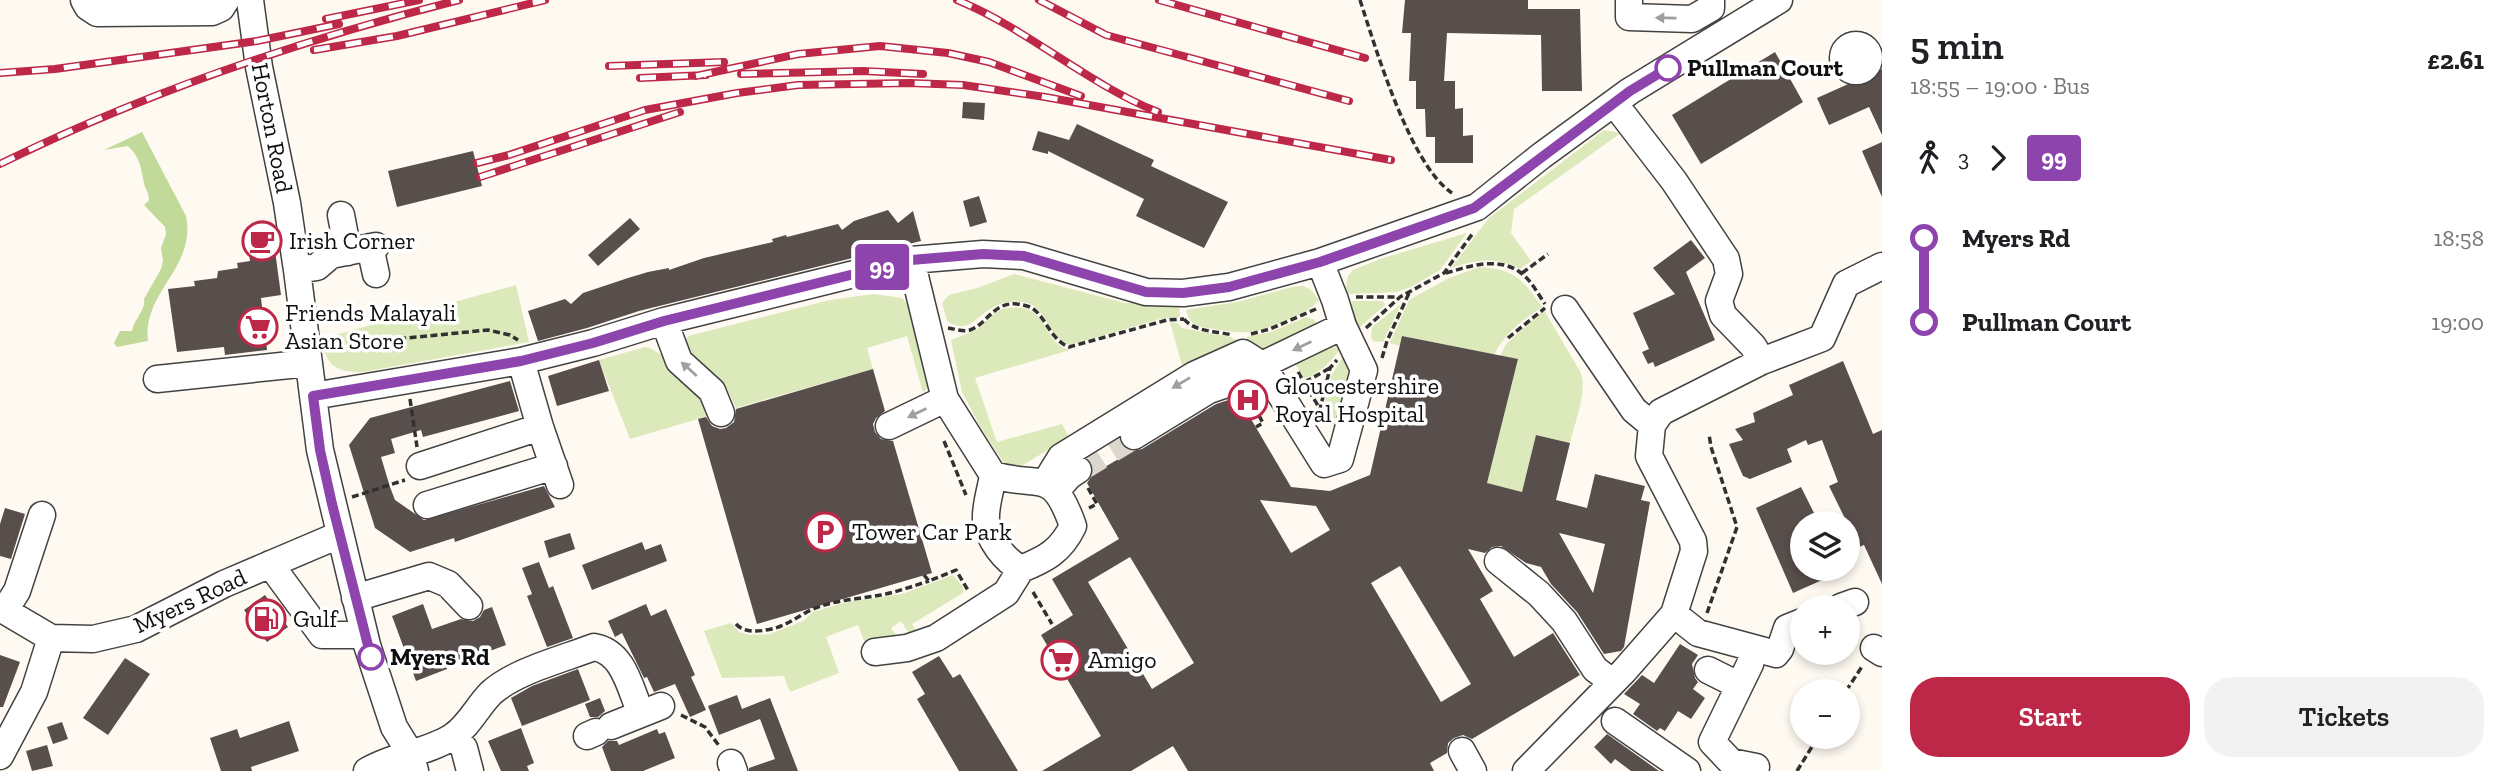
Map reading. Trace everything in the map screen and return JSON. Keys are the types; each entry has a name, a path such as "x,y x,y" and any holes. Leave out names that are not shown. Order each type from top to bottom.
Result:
{"street":[{"path":"84,0 88,7 97,13 212,12 220,8 226,0"},
{"path":"1629,0 1629,17 1692,19 1711,8 1711,0"},
{"path":"313,396 526,360 664,321 911,260 983,254 1024,256 1146,292 1183,293 1229,287 1320,262 1476,208 1614,103 1779,0"},
{"name":"Horton Road","path":"252,7 259,67 287,203 320,450 364,635 394,727 412,762"},
{"path":"1614,103 1686,219 1726,259 1729,274 1719,301 1723,315 1753,346 1762,361"},
{"path":"341,215 365,248 376,274"},
{"path":"297,270 317,267 331,255 365,248"},
{"path":"875,652 907,648 936,638 1006,593 1021,569 1056,552 1073,526 1066,506 1051,487 1033,479 1008,480 993,475 945,399 926,331 911,260"},
{"path":"1051,487 1061,457 1194,375 1243,353 1262,365 1324,464 1340,459 1363,370 1320,262"},
{"path":"1526,771 1674,614 1694,551 1693,541 1649,456 1652,425 1661,412 1762,361 1822,338 1846,284 1882,266"},
{"path":"1554,310 1634,410 1652,425"},
{"path":"664,321 679,361 712,391 721,413"},
{"path":"1134,436 1209,390 1236,381 1262,365 1348,336"},
{"path":"428,505 557,476 540,427 526,360"},
{"path":"157,379 309,363"},
{"path":"889,426 945,399"},
{"path":"414,472 540,427"},
{"path":"1051,487 1079,470"},
{"path":"993,475 986,521 1009,563 1021,569"},
{"path":"2,609 17,591 42,515"},
{"name":"Myers Road","path":"2,609 51,638 93,639 136,629 224,584 339,535"},
{"path":"1498,561 1529,589 1539,594 1564,621 1595,669 1612,682"},
{"path":"270,565 322,635 364,635"},
{"path":"355,598 429,576 448,584 469,606"},
{"path":"1674,614 1698,633 1776,654 1787,628 1790,627"},
{"path":"0,755 34,691 51,638"},
{"path":"367,771 412,762 454,736 491,693 512,679 594,647 607,650 618,659 651,710 598,732"},
{"path":"1754,648 1750,664 1712,742 1731,762 1756,767"},
{"path":"1708,670 1738,685"},
{"path":"1615,720 1687,771"},
{"path":"454,736 464,748 470,771"}],"path":[{"path":"1360,0 1395,103 1423,160 1447,190 1476,208 1475,229 1444,273"},
{"path":"1522,273 1548,254"},
{"path":"1348,336 1364,339 1360,334 1399,296 1444,273 1481,263 1508,266 1522,273 1554,310 1508,338"},
{"path":"1247,335 1270,329 1346,297 1399,296"},
{"path":"947,340 944,327 967,331 992,311 1003,306 1027,306 1036,310 1055,339 1069,347 1167,320 1184,319"},
{"path":"306,331 315,343 325,346 499,331 518,340 526,360"},
{"path":"1304,383 1330,368"},
{"path":"332,504 414,472 407,380"},
{"path":"1707,613 1737,527 1709,434"},
{"path":"943,440 965,488 967,500"},
{"path":"736,624 738,628 751,631 769,630 800,618 809,611 852,598 901,590 956,570 974,599"},
{"path":"924,575 929,581"},
{"path":"651,710 705,727 733,767"},
{"path":"1797,771 1811,749"}],"green space":[{"path":"1604,130 1621,133 1514,209 1511,233 1531,261 1520,269 1494,261 1451,268 1489,218"},
{"path":"142,132 186,216 187,234 184,250 153,308 148,324 148,341 117,347 114,343 120,331 132,331 163,261 161,248 166,234 165,227 144,205 149,197 138,159 128,146 104,150"},
{"path":"1467,233 1440,270 1411,287 1397,292 1349,294 1345,291 1348,276 1353,270 1383,258"},
{"path":"1479,267 1501,270 1516,277 1542,307 1514,328 1494,355 1403,336 1400,346 1390,343 1409,300 1447,279"},
{"path":"1014,274 1125,303 1159,302 1179,305 1180,317 1160,319 1070,345 1056,336 1037,309 1022,302 997,305 965,326 947,321 942,303 949,295"},
{"path":"516,285 529,342 363,372 345,371 334,366 326,356 320,339"},
{"path":"1303,286 1311,290 1319,300 1314,305 1297,316 1257,331 1236,332 1200,327 1190,320 1186,310 1237,302"},
{"path":"874,294 902,298 909,305 929,385 923,393 907,336 867,348 873,369 736,408 719,377 693,359 684,343 688,336 830,300"},
{"path":"1353,301 1383,301 1385,305 1360,327 1351,305"},
{"path":"1401,304 1383,342 1373,341 1372,327"},
{"path":"1005,308 1029,310 1040,319 1057,343 1070,350 975,378 997,442 1062,424 1069,437 1020,467 1004,463 981,428 962,392 951,340 976,330 996,312"},
{"path":"1544,310 1581,373 1583,390 1570,443 1536,435 1522,492 1487,483 1518,360 1500,356 1506,344"},
{"path":"1306,317 1315,320 1316,326 1266,351 1246,342 1247,337 1271,332"},
{"path":"1170,322 1177,323 1182,328 1231,337 1238,342 1194,364 1182,365"},
{"path":"1330,344 1340,349 1324,367 1305,379 1292,359"},
{"path":"645,347 659,353 685,377 704,402 708,416 630,439 599,360"},
{"path":"1344,355 1356,368 1335,429 1323,408 1331,376"},
{"path":"953,575 963,587 963,593 912,624 919,636 910,635 901,621 891,628 903,645 868,651 858,625 826,637 839,673 790,692 784,676 722,678 704,631 731,623 739,632 750,635 770,634 803,621 813,612 847,602 902,594"}],"building":[{"path":"1405,0 1528,0 1528,9 1580,9 1582,91 1542,91 1541,35 1447,33 1444,81 1455,81 1455,109 1463,108 1463,136 1473,135 1473,163 1435,163 1435,137 1426,137 1425,109 1416,109 1416,81 1409,81 1411,33 1402,33"},
{"path":"1775,52 1803,102 1701,164 1672,115"},
{"path":"1882,69 1882,135 1869,107 1829,125 1817,98"},
{"path":"963,102 985,103 984,120 962,118"},
{"path":"1077,124 1154,160 1151,166 1228,202 1204,248 1136,216 1144,199 1048,151 1048,154 1032,150 1038,131 1069,140"},
{"path":"1882,142 1882,197 1862,151"},
{"path":"473,151 482,186 397,207 388,171"},
{"path":"979,196 987,222 970,227 963,201"},
{"path":"888,210 898,223 913,211 921,241 639,311 538,341 528,311 565,299 571,304 583,293 628,278 669,270 704,258 773,242 772,239 786,235 787,237 838,224 842,230 854,221"},
{"path":"630,218 640,229 598,266 588,255"},
{"path":"273,236 281,295 261,298 267,350 225,355 224,347 177,352 168,289 195,286 194,281 217,278 218,271 238,268 237,263 250,261 247,240"},
{"path":"1691,240 1705,258 1686,272 1715,340 1655,367 1653,362 1648,364 1642,352 1649,349 1633,313 1675,294 1653,268"},
{"path":"1402,336 1518,359 1487,483 1522,492 1536,435 1570,443 1556,500 1587,508 1595,474 1645,486 1641,500 1650,502 1624,647 1621,651 1604,654 1577,612 1551,584 1541,567 1526,563 1501,546 1492,547 1485,553 1468,549 1493,591 1480,599 1514,657 1553,633 1580,675 1472,739 1463,735 1454,738 1448,743 1447,753 1430,763 1434,771 1188,771 1173,746 1131,771 1042,771 1101,736 1041,635 1073,615 1052,579 1119,539 1087,483 1093,474 1132,451 1142,449 1216,404 1238,397 1291,487 1330,491 1370,475","holes":["1260,500 1316,506 1330,530 1291,553","1559,533 1605,544 1593,593","1130,557 1194,663 1152,689 1088,582","1400,566 1471,684 1441,702 1371,583"]},
{"path":"599,360 609,391 557,406 548,376"},
{"path":"1843,361 1873,434 1882,430 1882,584 1864,545 1860,547 1860,511 1841,511 1829,486 1838,482 1822,440 1808,445 1806,440 1787,449 1792,462 1750,479 1743,476 1729,444 1743,440 1735,429 1755,422 1753,413 1793,395 1789,385"},
{"name":"Tower Car Park","path":"873,369 885,411 873,424 875,432 881,439 893,441 932,573 757,624 698,419 706,417 712,426 726,428 734,422 736,409"},
{"path":"510,381 519,411 423,437 421,430 391,439 395,453 381,457 390,487 395,500 424,520 544,486 555,507 455,542 454,538 410,552 375,528 349,445 370,418"},
{"path":"1801,487 1813,511 1790,511 1790,581 1820,581 1793,593 1756,508"},
{"path":"5,508 25,514 11,559 0,556 0,524"},
{"path":"570,533 575,549 549,558 544,541"},
{"path":"642,542 645,550 661,544 667,561 592,590 582,565"},
{"path":"539,562 549,588 553,586 573,638 547,647 527,596 532,594 522,568"},
{"name":"Gulf","path":"265,595 288,627 267,642 244,610"},
{"path":"423,604 432,629 461,619 473,621 480,617 484,610 492,607 506,645 416,681 392,616"},
{"path":"646,604 651,616 666,609 695,675 691,677 706,710 690,717 675,684 654,692 647,677 644,678 622,633 615,637 608,621"},
{"path":"1680,644 1698,655 1692,664 1698,682 1693,689 1705,698 1691,719 1678,711 1665,731 1660,728 1657,731 1633,714 1640,704 1624,694 1642,675 1654,683"},
{"path":"0,655 20,662 3,707 0,707"},
{"path":"939,656 953,678 960,674 1018,771 959,771 917,699 925,694 912,672"},
{"path":"125,658 150,674 108,735 83,718"},
{"path":"578,669 590,700 522,726 511,698 532,686"},
{"path":"737,695 742,709 770,698 798,771 749,771 749,768 775,759 760,719 719,735 708,706"},
{"path":"600,698 605,711 598,717 590,717 585,704"},
{"path":"289,721 299,751 251,767 252,771 221,771 210,738 237,729 240,738"},
{"path":"62,722 68,739 53,744 47,727"},
{"path":"521,728 534,763 527,766 529,771 501,771 488,741"},
{"path":"657,729 659,734 665,732 675,758 643,771 611,771 602,747 608,741 617,741 619,745"},
{"path":"1607,734 1659,771 1631,771 1615,759 1611,764 1594,747"},
{"path":"47,745 53,766 32,771 26,751"}],"tunnel":[{"path":"1078,470 1134,436"}],"railway":[{"path":"326,19 419,0"},
{"path":"0,164 111,114 225,70 341,32 459,0"},
{"path":"314,50 397,36 545,0"},
{"path":"957,0 1008,26 1107,87 1158,112"},
{"path":"1039,0 1106,35 1349,101"},
{"path":"1159,0 1365,58"},
{"path":"0,73 55,69 257,41 339,24"},
{"path":"696,76 798,54 880,46 948,53 989,62 1081,96"},
{"path":"609,66 724,62"},
{"path":"741,74 863,71 923,74"},
{"path":"640,78 706,75"},
{"path":"477,163 645,110 737,93 798,85 910,83 963,85 1045,97 1391,160"},
{"path":"480,177 680,112"}],"bus line":[{"name":"99","path":"371,657 332,504 320,450 313,396 521,361 664,321 911,260 983,254 1024,256 1146,292 1183,293 1229,287 1320,262 1465,213 1477,207 1630,91 1668,68"}],"place":[{"name":"Pullman Court","path":"1668,68"},
{"name":"Irish Corner","path":"262,241"},
{"name":"Friends Malayali Asian Store","path":"258,327"},
{"name":"Gloucestershire Royal Hospital","path":"1248,400"},
{"name":"Tower Car Park","path":"825,532"},
{"name":"Gulf","path":"266,619"},
{"name":"Myers Rd","path":"371,657"},
{"name":"Amigo","path":"1061,660"}]}
